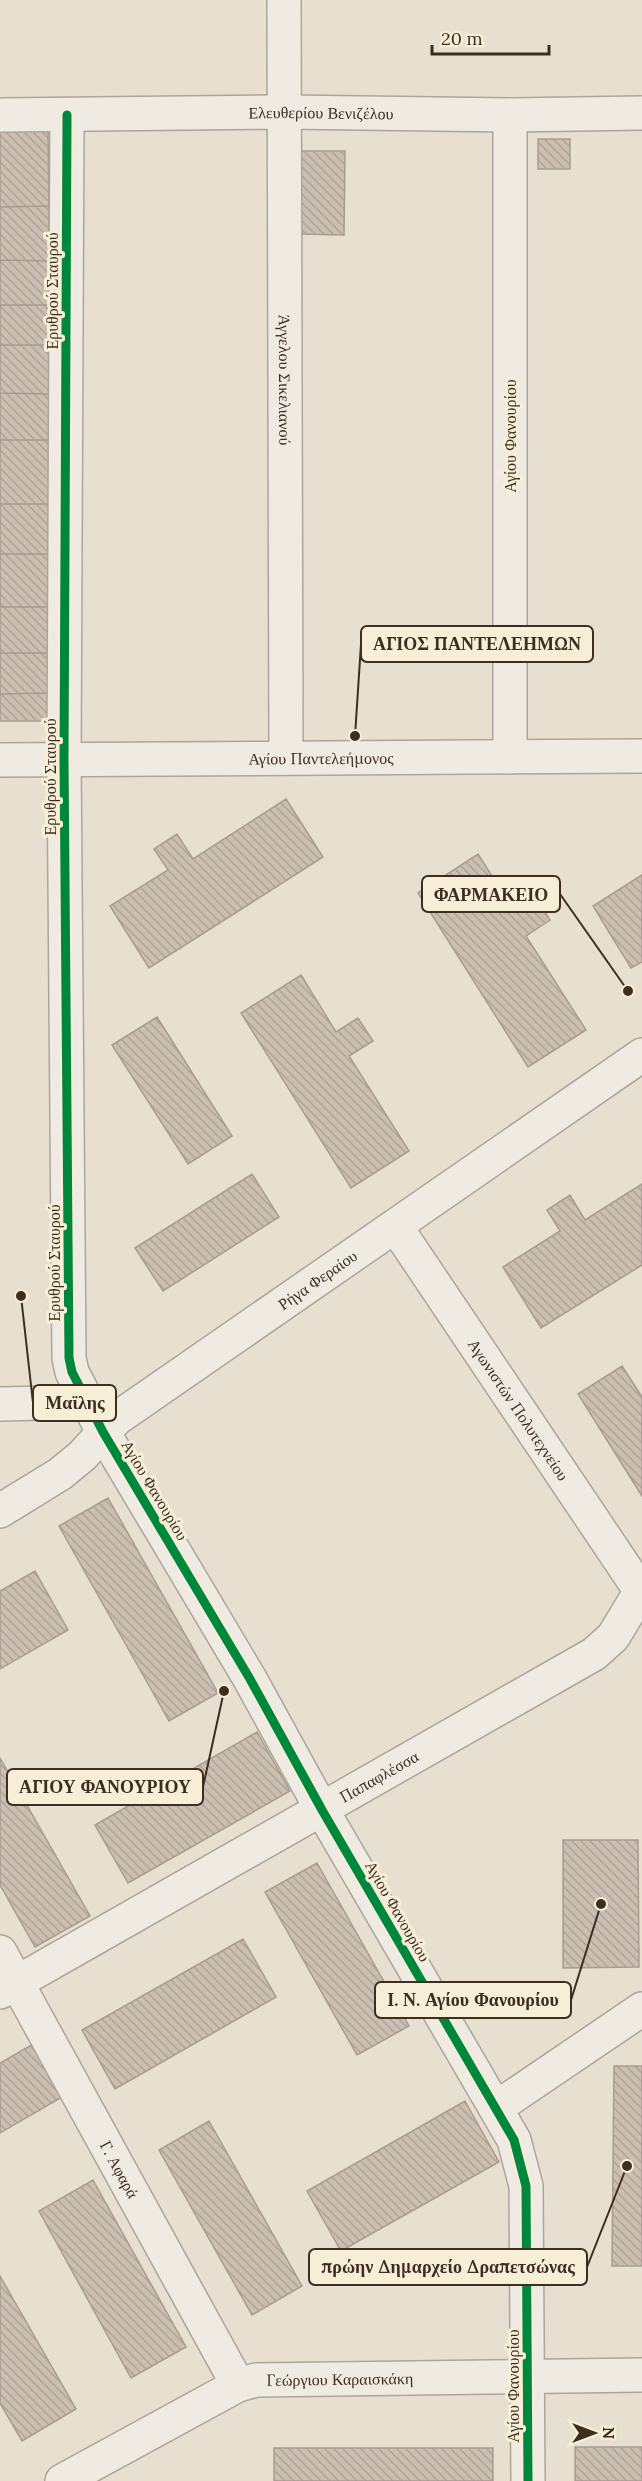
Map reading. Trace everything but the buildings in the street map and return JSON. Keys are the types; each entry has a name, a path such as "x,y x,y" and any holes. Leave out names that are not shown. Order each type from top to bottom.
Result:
{"street":[{"name":"Άγγελου Σικελιανού","path":"285,0 287,112 286,758"},
{"name":"Ελευθερίου Βενιζέλου","path":"0,115 287,112 510,115 642,113"},
{"name":"Ερυθρού Σταυρού","path":"68,115 64,759 69,1358 72,1372 103,1432"},
{"name":"Αγίου Φανουρίου","path":"510,115 510,757"},
{"name":"Αγίου Παντελεήμονος","path":"0,760 642,756"},
{"name":"Ρήγα Φεραίου","path":"0,1511 60,1474 82,1456 116,1419 642,1055"},
{"name":"Αγωνιστών Πολυτεχνείου","path":"396,1227 642,1591"},
{"path":"0,1404 87,1402"},
{"name":"Αγίου Φανουρίου","path":"103,1432 244,1668 322,1810 514,2140 526,2186 528,2481"},
{"name":"Παπαφλέσσα","path":"8,1987 594,1653 613,1637 642,1591"},
{"name":"Γ. Αφαρά","path":"0,1952 8,1987 238,2385"},
{"path":"496,2108 642,2009"},
{"name":"Γεώργιου Καραισκάκη","path":"62,2481 238,2385 271,2378 642,2375"}],"cycle path":[{"path":"67,115 64,759 69,1358 72,1372 103,1432 250,1679 322,1810 514,2140 526,2186 528,2481"}],"place":[{"name":"ΑΓΙΟΣ ΠΑΝΤΕΛΕΗΜΩΝ","path":"355,736"},
{"name":"ΦΑΡΜΑΚΕΙΟ","path":"628,991"},
{"name":"Μαϊλης","path":"21,1296"},
{"name":"ΑΓΙΟΥ ΦΑΝΟΥΡΙΟΥ","path":"224,1691"},
{"name":"Ι. Ν. Αγίου Φανουρίου","path":"601,1904"},
{"name":"πρώην Δημαρχείο Δραπετσώνας","path":"627,2166"}]}
